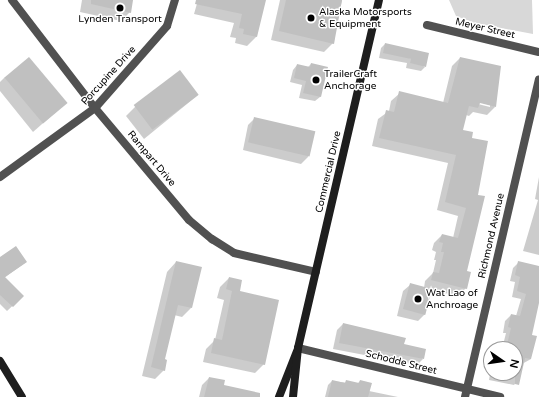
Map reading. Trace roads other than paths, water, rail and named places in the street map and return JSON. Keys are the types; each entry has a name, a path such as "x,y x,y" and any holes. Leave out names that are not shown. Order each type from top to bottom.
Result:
{"main road":[{"name":"Commercial Drive","path":"293,397 298,348 379,0"},
{"name":"Commercial Drive","path":"279,397 287,372 298,348"},
{"path":"0,360 22,397"}],"street":[{"name":"Rampart Drive","path":"12,0 95,108 189,220 212,239 234,253 316,272"},
{"name":"Porcupine Drive","path":"0,177 95,108 167,26 175,0"},
{"name":"Meyer Street","path":"427,26 539,52"},
{"name":"Richmond Avenue","path":"466,393 539,79"},
{"name":"Schodde Street","path":"298,348 466,393 500,397"}],"place":[{"name":"Lynden Transport","path":"120,8"},
{"name":"Alaska Motorsports & Equipment","path":"311,18"},
{"name":"TrailerCraft Anchorage","path":"316,80"},
{"name":"Wat Lao of Anchroage","path":"418,299"}]}
